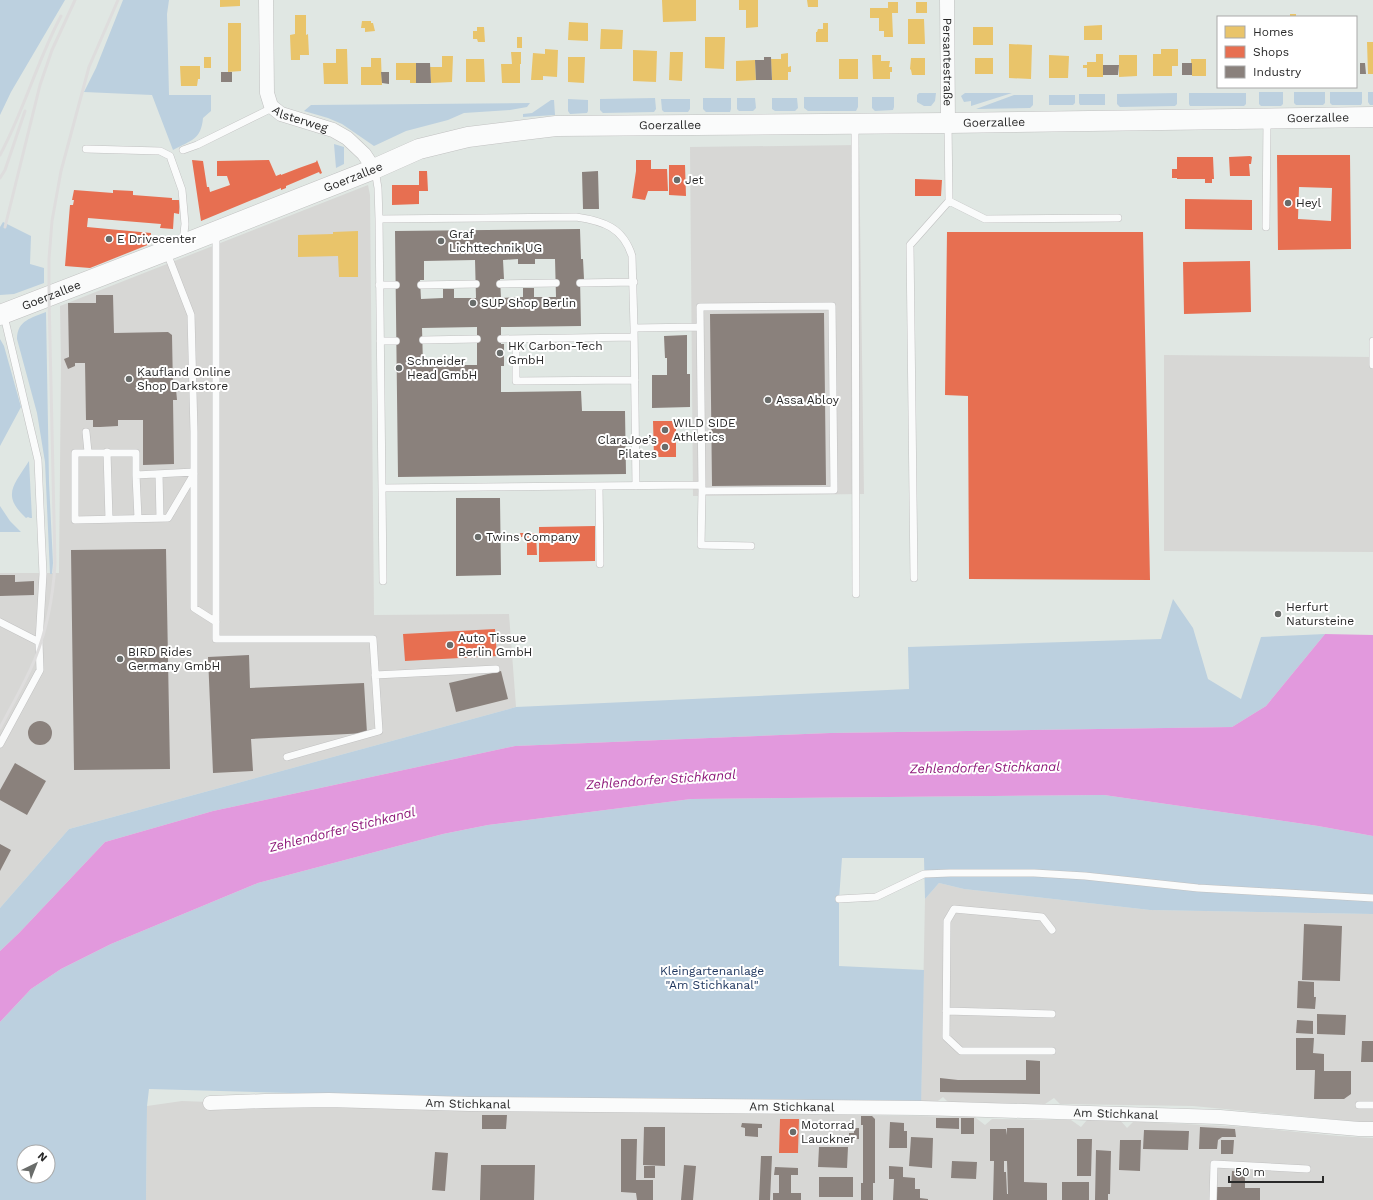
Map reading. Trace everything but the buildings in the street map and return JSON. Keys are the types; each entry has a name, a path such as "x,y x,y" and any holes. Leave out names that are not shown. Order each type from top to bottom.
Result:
{"main road":[{"name":"Goerzallee","path":"2,314 364,175 419,149 468,136 562,126 948,123 1373,117"}],"street":[{"name":"Alsterweg","path":"266,0 267,93 268,100 272,108 281,114 333,130 347,138 364,154 364,175"},
{"name":"Persantestraße","path":"947,0 948,123"},
{"name":"Am Stichkanal","path":"210,1103 329,1100 469,1104 921,1108 1220,1117 1359,1130 1373,1129"}],"lane":[{"path":"183,150 197,145 272,108"},
{"path":"1266,227 1268,118"},
{"path":"914,578 910,245 949,201 948,123"},
{"path":"855,124 856,594"},
{"path":"86,149 160,151 170,156 182,190 185,224 174,247 191,315 194,473 194,608 216,622"},
{"path":"364,175 378,188 383,581"},
{"path":"949,201 985,219 1118,218"},
{"path":"379,219 576,217 602,222 622,236 629,244 632,256 634,282 636,486"},
{"path":"216,231 216,639 374,639 379,731 287,757"},
{"path":"580,283 634,282"},
{"path":"500,284 556,283"},
{"path":"421,285 476,284"},
{"path":"379,285 396,285"},
{"path":"382,488 636,486 702,488 834,490 832,306 700,307 702,488 701,546 751,546"},
{"path":"0,744 40,670 39,642 44,574 38,460 2,314"},
{"path":"634,328 700,326"},
{"path":"501,339 634,337"},
{"path":"422,340 477,339"},
{"path":"516,339 516,381 635,380"},
{"path":"380,341 396,341"},
{"path":"1373,341 1373,365"},
{"path":"86,432 88,452"},
{"path":"138,518 136,453 75,452 75,520 168,518 194,473"},
{"path":"107,452 109,519"},
{"path":"136,475 194,473"},
{"path":"159,474 160,518"},
{"path":"599,486 600,564"},
{"path":"0,622 39,642"},
{"path":"375,675 496,669"},
{"path":"838,899 876,897 924,874 950,873 1034,873 1085,876 1198,888 1373,898"},
{"path":"1052,930 1042,917 954,909 947,921 946,1011 946,1037 961,1051 1052,1051"},
{"path":"946,1011 1052,1014"},
{"path":"1359,1105 1373,1105"},
{"path":"1213,1200 1214,1164 1307,1169"}],"shaded area":[{"name":"Assa Abloy","path":"859,145 864,494 693,496 690,147"},
{"path":"368,185 370,195 374,615 509,614 516,707 69,829 0,908 0,573 59,573 61,363 60,306"},
{"path":"1164,355 1373,357 1373,552 1164,551"},
{"path":"939,883 964,889 1150,910 1373,914 1373,1123 1193,1106 1060,1104 1054,1098 1045,1104 948,1102 943,1097 938,1101 921,1101 925,899"},
{"path":"182,1101 311,1106 975,1117 985,1125 992,1119 1071,1120 1081,1127 1087,1120 1120,1120 1127,1128 1135,1120 1143,1122 1247,1127 1373,1138 1373,1200 146,1200 147,1106"}],"green space":[{"path":"0,0 65,0 11,92 0,115"},
{"path":"123,0 169,0 167,14 169,95 211,95 211,111 203,118 200,131 190,141 173,150 152,95 84,92 96,68"},
{"path":"1259,92 1283,92 1283,104 1281,106 1261,106 1259,104"},
{"path":"1294,92 1325,92 1325,103 1323,105 1296,105 1294,103"},
{"path":"1330,92 1362,92 1362,103 1361,105 1332,105 1330,103"},
{"path":"1368,92 1373,92 1373,105 1370,105 1368,102"},
{"path":"919,93 936,93 935,101 931,106 924,106 917,102 917,95"},
{"path":"965,93 1012,93 971,106 971,101 964,102 961,96"},
{"path":"1177,93 1177,104 1175,106 1120,107 1117,104 1117,94"},
{"path":"1189,93 1246,93 1246,104 1244,106 1190,106"},
{"path":"1079,94 1105,94 1105,105 1080,105"},
{"path":"1014,95 1033,95 1033,105 1030,108 976,109"},
{"path":"1049,95 1075,95 1075,103 1073,105 1049,105"},
{"path":"804,97 858,97 858,107 856,111 808,111 804,108"},
{"path":"872,97 894,97 893,110 875,111 872,108"},
{"path":"655,98 656,109 654,112 603,113 600,110 600,99"},
{"path":"703,98 731,98 730,112 706,112 703,109"},
{"path":"737,98 755,98 756,108 753,111 739,111 737,109"},
{"path":"772,98 797,98 798,108 795,111 775,111 772,109"},
{"path":"568,99 588,100 587,113 570,114 568,111"},
{"path":"661,99 690,99 690,109 688,112 664,112 662,110"},
{"path":"551,100 554,100 555,115 523,117 523,114 532,113"},
{"path":"530,103 527,107 510,110 464,113 448,120 406,131 374,146 342,124 304,111 311,105"},
{"path":"334,144 344,147 344,164 336,168"},
{"path":"3,222 31,236 30,264 44,268 44,283 14,294 0,295 0,227"},
{"path":"46,312 49,482 53,563 52,574 50,574 45,462 37,413 17,339 22,324 31,318"},
{"path":"0,339 4,346 21,407 0,446"},
{"path":"29,461 32,518 26,518 18,510 14,503 12,490"},
{"path":"0,506 10,521 21,532 0,532"},
{"path":"1173,599 1193,628 1208,679 1241,699 1261,637 1325,634 1266,706 1232,727 830,733 515,746 213,811 105,842 0,951 0,908 69,829 516,707 909,689 908,647 1161,639"},
{"name":"Kleingartenanlage \"Am Stichkanal\"","path":"1104,795 1318,826 1373,836 1373,914 1150,910 964,889 939,883 925,899 924,858 842,858 839,899 839,966 924,970 921,1108 722,1105 149,1089 147,1106 146,1200 0,1200 0,1022 31,989 61,969 111,944 258,883 443,834 488,825 691,799"}],"water":[{"name":"Zehlendorfer Stichkanal","path":"1325,634 1373,635 1373,836 1318,826 1104,795 691,799 488,825 443,834 258,883 111,944 61,969 31,989 0,1022 0,951 105,842 213,811 515,746 830,733 1232,727 1266,706"}],"railway":[{"path":"5,227 40,85 52,50 75,0"},
{"path":"0,728 35,659 43,636 53,589 55,564 49,296 49,259 52,221 61,171 89,67 118,0"},
{"path":"0,155 9,138 52,33 61,16"},
{"path":"0,178 5,170 25,111"}],"place":[{"name":"Jet","path":"677,180"},
{"name":"Heyl","path":"1288,203"},
{"name":"E Drivecenter","path":"109,239"},
{"name":"Graf Lichttechnik UG","path":"441,241"},
{"name":"SUP Shop Berlin","path":"473,303"},
{"name":"HK Carbon-Tech GmbH","path":"500,353"},
{"name":"Schneider Head GmbH","path":"399,368"},
{"name":"Kaufland Online Shop Darkstore","path":"129,379"},
{"name":"Assa Abloy","path":"768,400"},
{"name":"WILD SIDE Athletics","path":"665,430"},
{"name":"ClaraJoe’s Pilates","path":"665,447"},
{"name":"Twins Company","path":"478,537"},
{"name":"Herfurt Natursteine","path":"1278,614"},
{"name":"Auto Tissue Berlin GmbH","path":"450,645"},
{"name":"BIRD Rides Germany GmbH","path":"120,659"},
{"name":"Motorrad Lauckner","path":"793,1132"}]}
